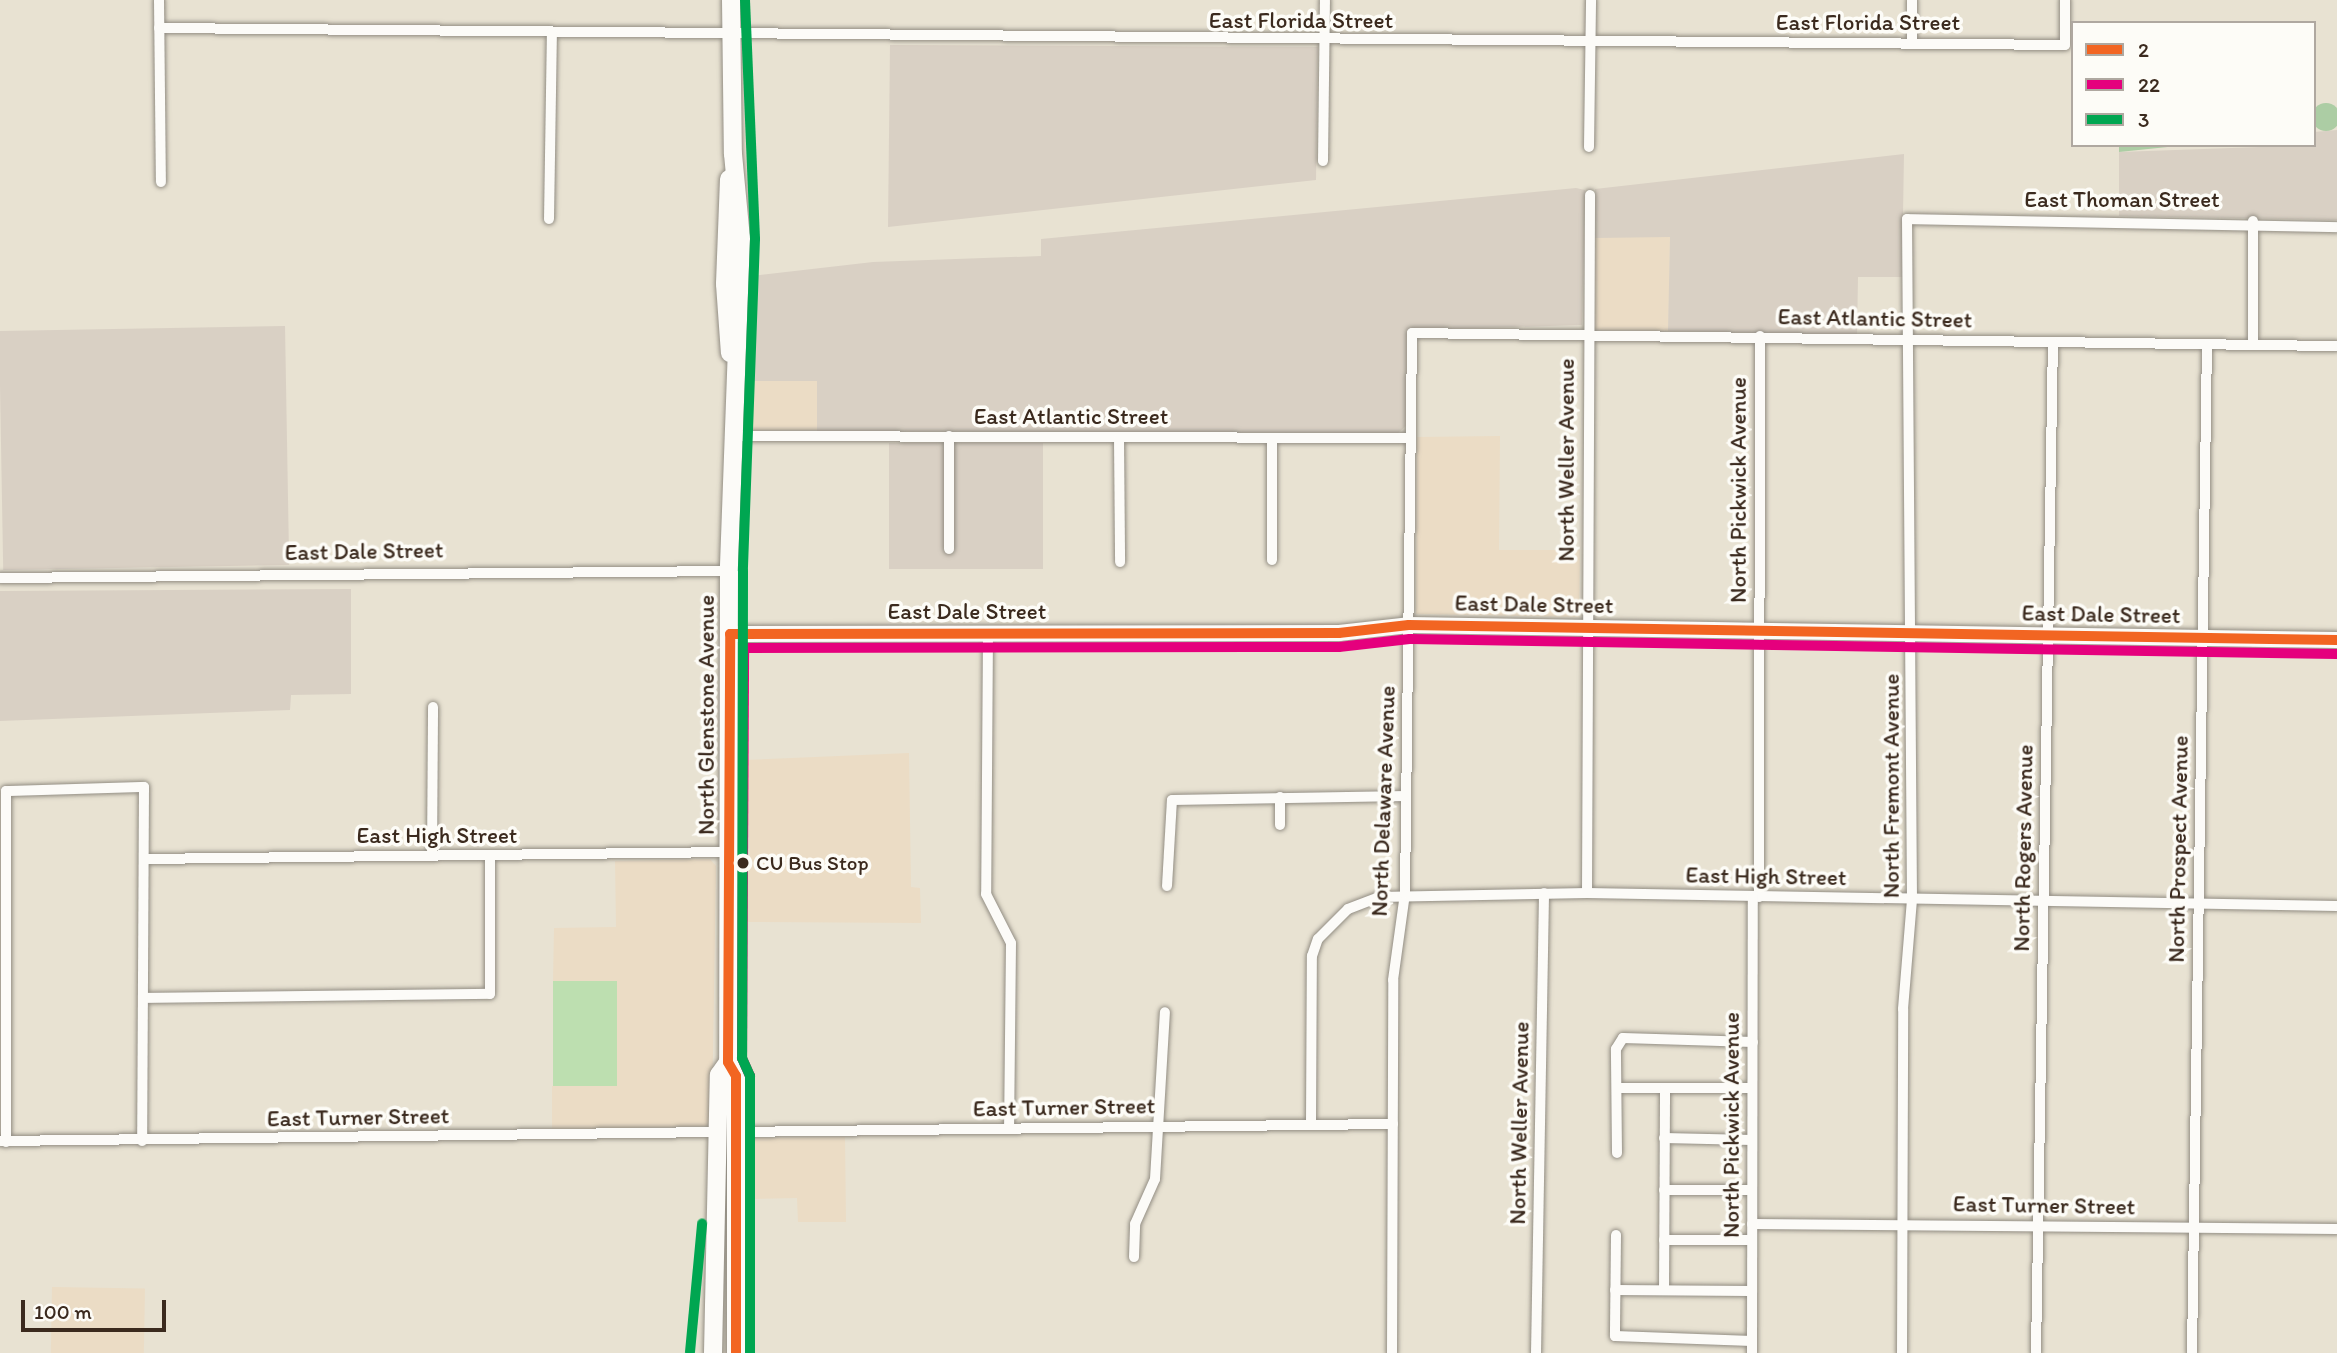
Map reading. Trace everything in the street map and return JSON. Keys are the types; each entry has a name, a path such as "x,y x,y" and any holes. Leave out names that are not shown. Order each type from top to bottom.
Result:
{"main road":[{"name":"North Glenstone Avenue","path":"713,1353 715,1250 726,1132 736,1076 723,1069 730,852 729,571 732,367 725,260 733,155 731,0"},
{"path":"726,1132 727,1197 735,1208 736,1353"},
{"path":"704,1353 705,1293 715,1250"}],"street":[{"path":"159,0 162,182"},
{"path":"1324,161 1325,0"},
{"path":"1589,147 1591,0"},
{"path":"1912,0 1912,43"},
{"name":"East Florida Street","path":"159,28 731,37 2065,46 2065,0"},
{"path":"549,219 552,33"},
{"name":"North Weller Avenue","path":"1587,893 1587,334 1590,195"},
{"name":"East Thoman Street","path":"1907,219 2253,221 2337,227"},
{"name":"North Fremont Avenue","path":"1902,1353 1903,1009 1912,900 1912,340 1907,219"},
{"path":"2253,221 2253,345"},
{"name":"East Atlantic Street","path":"1412,333 2337,346"},
{"name":"North Delaware Avenue","path":"1392,1353 1393,980 1405,892 1412,333"},
{"name":"North Pickwick Avenue","path":"1752,1353 1760,336"},
{"name":"North Rogers Avenue","path":"2036,1353 2053,343"},
{"name":"North Prospect Avenue","path":"2192,1353 2207,345"},
{"name":"East Atlantic Street","path":"730,436 1411,438"},
{"path":"948,436 949,549"},
{"path":"1119,438 1119,562"},
{"path":"1272,438 1272,560"},
{"name":"East Dale Street","path":"0,578 729,571"},
{"name":"East Dale Street","path":"730,634 1339,633 1409,625 2337,640"},
{"path":"988,633 986,894 1011,943 1009,1129"},
{"path":"432,856 433,707"},
{"path":"3,1141 6,791 144,787 142,1140"},
{"path":"1163,792 1172,800 1406,796"},
{"path":"1280,797 1280,825"},
{"path":"1167,887 1172,800"},
{"name":"East High Street","path":"144,859 730,852"},
{"path":"143,998 490,994 490,856"},
{"name":"East High Street","path":"1311,1124 1310,984 1318,939 1348,909 1405,892 2337,906"},
{"name":"North Weller Avenue","path":"1536,1353 1544,894"},
{"path":"1134,1257 1133,1231 1154,1185 1161,1127 1165,1012"},
{"path":"1617,1153 1616,1049 1623,1038 1753,1042"},
{"path":"1617,1088 1752,1088"},
{"path":"1664,1290 1665,1088"},
{"name":"East Turner Street","path":"3,1141 1393,1124"},
{"path":"1664,1138 1752,1140"},
{"path":"1664,1191 1752,1190"},
{"name":"East Turner Street","path":"1752,1224 2337,1229"},
{"path":"1616,1235 1615,1290 1619,1339 1752,1341"},
{"path":"1664,1240 1752,1240"},
{"path":"1615,1290 1751,1291"}],"shaded area":[{"path":"890,45 1318,47 1316,180 888,227"},
{"path":"2337,130 2337,220 2119,216 2119,152 2316,147 2316,132"},
{"path":"1904,154 1902,277 1858,277 1857,335 1668,331 1670,237 1595,238 1595,189"},
{"path":"1576,188 1585,190 1582,325 1407,330 1406,426 1398,433 817,431 817,381 749,381 752,276 873,262 1041,256 1041,239"},
{"path":"1595,236 1670,237 1668,331 1593,330"},
{"path":"285,326 289,565 3,570 0,331"},
{"path":"749,381 818,381 818,430 749,430"},
{"path":"1500,436 1499,550 1580,550 1579,617 1416,614 1417,437"},
{"path":"889,443 1043,443 1043,569 889,569"},
{"path":"351,589 351,694 291,695 290,710 0,721 0,591"},
{"path":"909,753 911,887 920,888 921,923 743,922 750,856 745,760"},
{"path":"710,859 716,866 712,1116 707,1126 552,1130 552,1086 617,1084 617,981 553,981 554,928 616,927 615,861"},
{"path":"845,1137 846,1222 798,1222 797,1198 747,1199 748,1138"},
{"path":"52,1287 145,1289 144,1353 51,1353"}],"green space":[{"path":"2326,103 2336,107 2336,127 2326,131 2316,127 2316,107"},
{"path":"2119,147 2168,147 2119,152"},
{"path":"553,981 617,981 617,1086 553,1086"}],"transit line":[{"name":"3","path":"745,0 755,239 743,571 742,1058 750,1076 750,1353"},
{"name":"2","path":"736,1353 736,1076 728,1062 730,634 1339,633 1409,625 2337,640"},
{"name":"22","path":"750,1353 750,1076 742,1058 744,648 1339,647 1410,639 2337,654"},
{"name":"3","path":"690,1352 702,1224"}],"place":[{"name":"CU Bus Stop","path":"743,863"}]}
